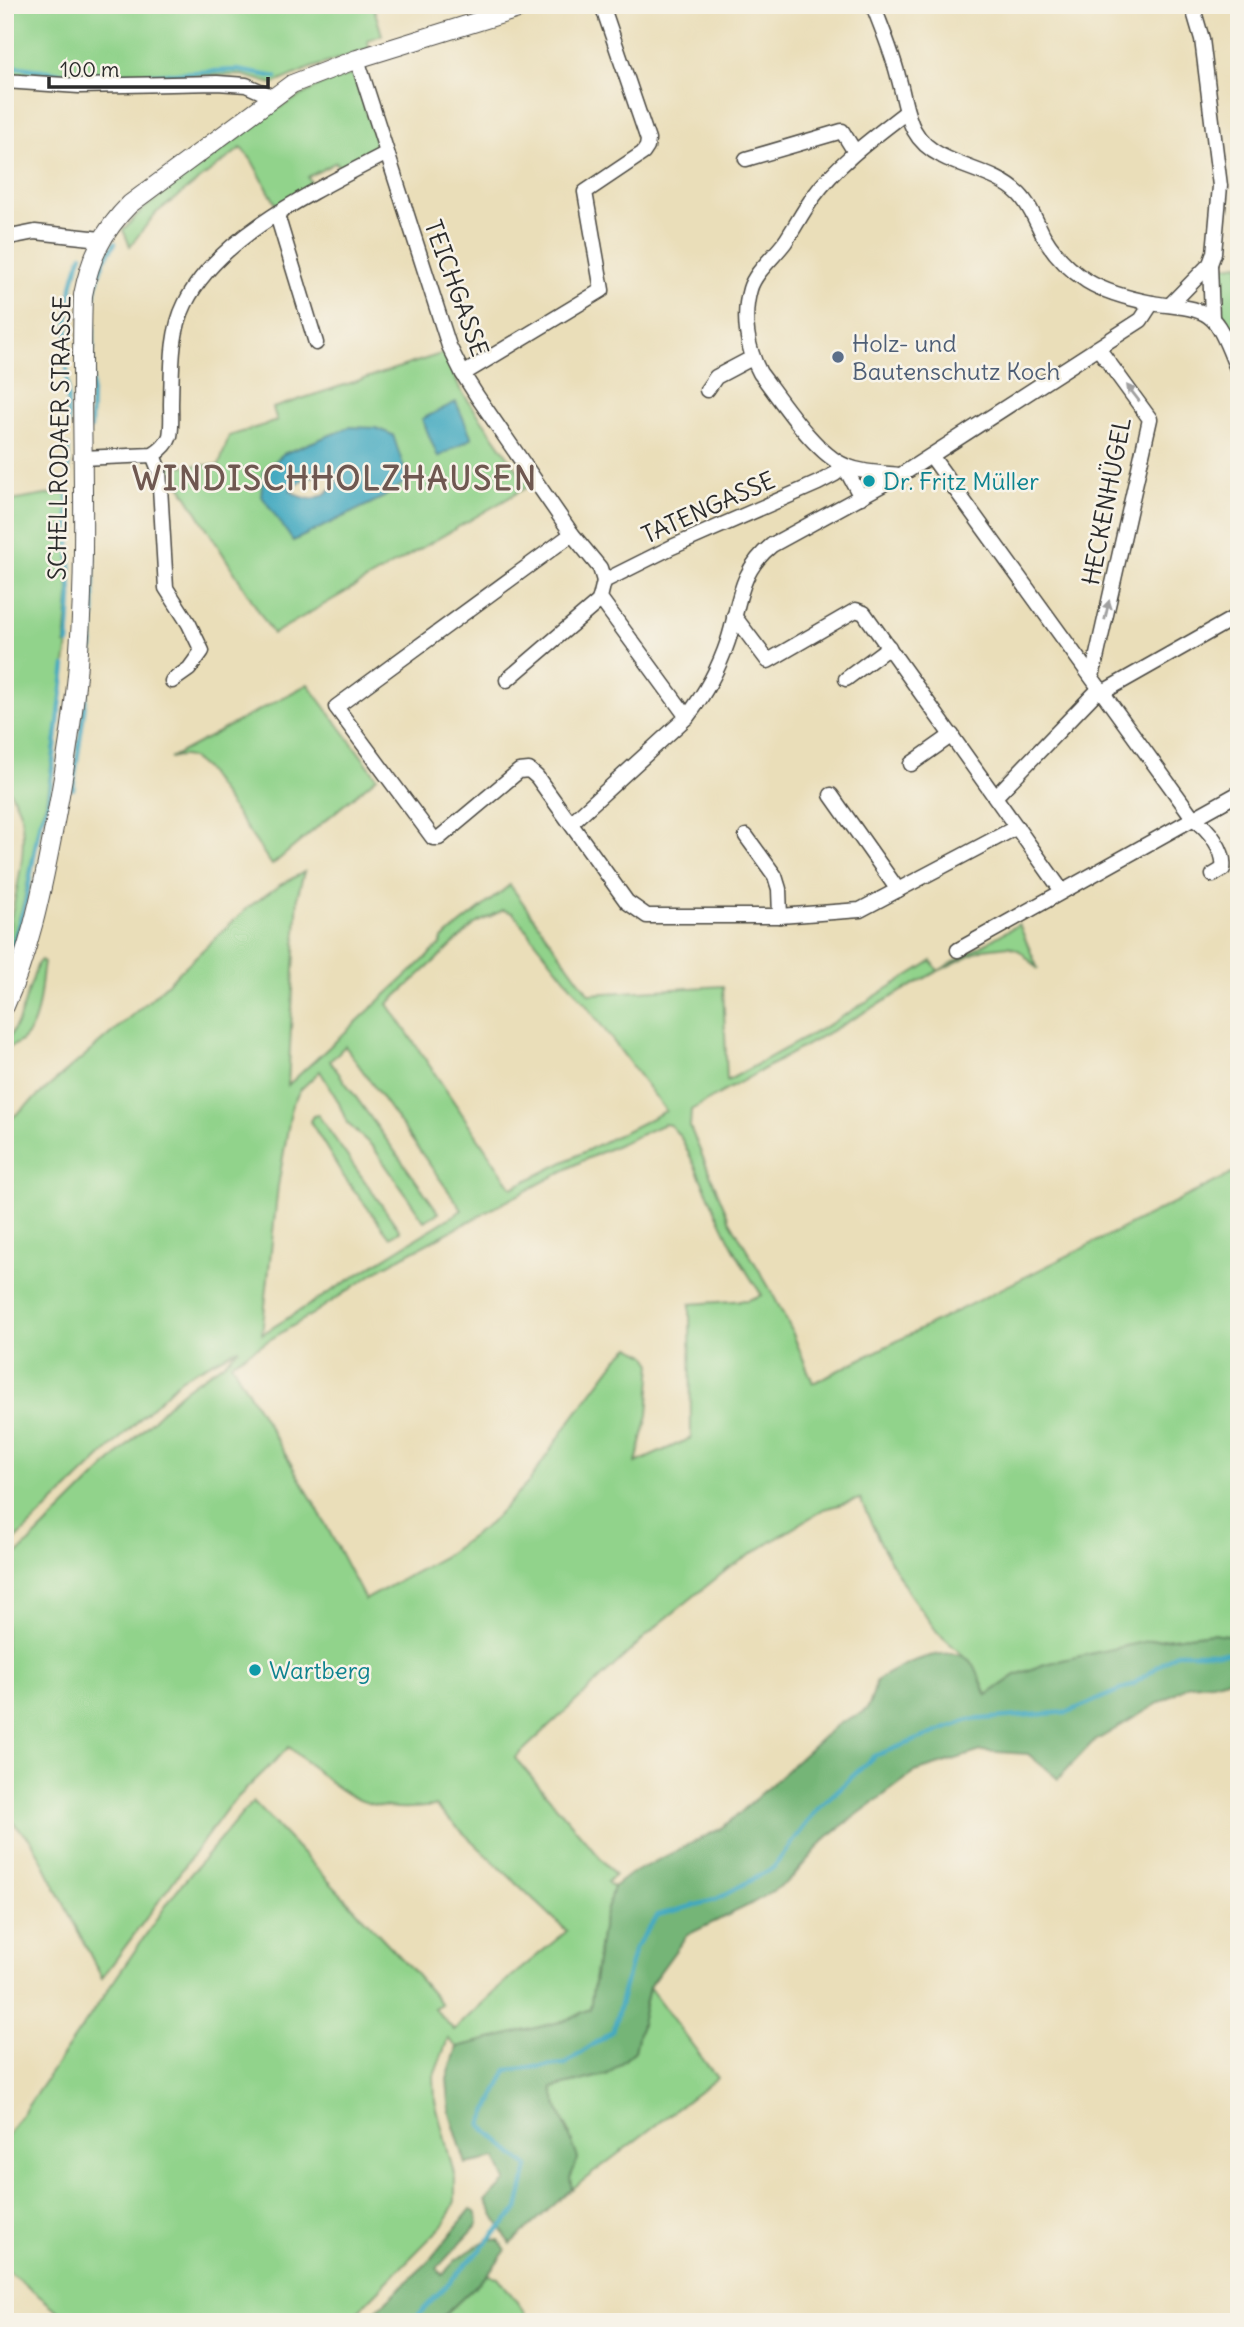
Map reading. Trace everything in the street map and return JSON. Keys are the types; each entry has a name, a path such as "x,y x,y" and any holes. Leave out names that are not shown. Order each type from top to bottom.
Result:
{"street":[{"name":"SCHELLRODAER STRASSE","path":"5,1006 19,974 33,928 62,789 71,722 79,650 83,562 83,295 87,270 101,239 114,219 130,204 273,97 306,78 531,5"},
{"path":"463,374 602,290 585,191 643,153 648,147 648,140 602,5"},
{"path":"873,5 898,76 905,113 916,135 932,150 998,180 1018,193 1026,202 1044,237 1066,266 1099,286 1152,303 1194,309 1212,318"},
{"path":"1192,5 1202,39 1220,186 1210,264 1212,318 1239,373"},
{"name":"TEICHGASSE","path":"358,59 449,346 463,374 572,534 600,568 604,581"},
{"path":"5,81 79,86 217,83 246,85 273,97"},
{"path":"901,475 865,472 844,466 818,446 760,373 752,358 747,318 752,283 785,241 816,193 855,152 905,113"},
{"path":"746,159 842,131 855,152"},
{"path":"81,457 153,455 167,443 170,434 173,358 179,317 192,290 243,237 315,191 387,153"},
{"path":"277,215 316,342"},
{"path":"5,238 35,232 101,239"},
{"path":"1170,305 1210,264"},
{"path":"570,823 687,718 699,702 722,654 746,576 759,555 772,545 932,457 1141,320 1152,303"},
{"name":"HECKENHÜGEL","path":"1098,348 1150,419 1098,685"},
{"path":"706,390 716,377 752,358"},
{"path":"153,455 159,470 166,588 190,624 202,651 189,669 172,681"},
{"path":"932,457 1194,819 1206,826 1224,860 1223,869 1213,875"},
{"path":"844,466 860,497"},
{"name":"TATENGASSE","path":"604,581 672,547 827,479 844,466"},
{"path":"572,534 336,706 432,838 439,838 519,771 528,769 537,777 627,902 647,916 780,916 860,910 1017,827"},
{"path":"507,680 598,602 604,581"},
{"path":"600,597 687,718"},
{"path":"734,616 768,661 860,609 1062,891"},
{"path":"996,796 1098,685 1239,615"},
{"path":"846,678 889,647"},
{"path":"911,764 952,735"},
{"path":"958,950 1239,793"},
{"path":"831,795 898,890"},
{"path":"746,836 775,876 779,889 780,916"}],"green space":[{"path":"5,5 373,5 382,35 368,40 369,49 308,69 273,84 242,75 62,79 5,75"},
{"path":"353,74 375,138 375,147 340,170 336,162 308,177 312,185 277,206 251,159 241,148 156,213 130,246 123,230 143,209 273,111 322,84"},
{"path":"1239,264 1239,357 1220,315 1219,267"},
{"path":"444,353 460,389 529,486 273,634 168,466 219,465 229,436 277,421 273,408","holes":["350,427 408,480 384,497 293,541 283,454"]},
{"path":"67,493 69,596 65,644 68,643 46,803 39,821 24,901 5,967 20,873 23,835 20,812 5,782 5,502"},
{"path":"308,684 377,777 272,865 205,769 189,757 170,758"},
{"path":"304,872 298,894 288,1085 440,945 442,939 510,885 589,994 723,986 727,1081 832,1023 932,961 938,971 691,1110 690,1127 729,1219 791,1329 813,1383 1239,1170 1239,1637 1213,1633 1148,1641 1045,1664 1016,1675 987,1695 973,1664 938,1633 908,1592 860,1499 824,1509 729,1568 658,1625 515,1758 615,1875 607,1882 613,1887 602,1928 590,2009 564,2021 457,2047 448,2039 434,2076 435,2101 455,2178 455,2201 445,2223 347,2322 72,2322 5,2269 5,2139 176,1891 253,1801 406,1963 441,2004 434,2008 454,2030 505,1982 567,1931 435,1806 388,1807 354,1798 339,1789 289,1747 229,1806 102,1978 32,1841 5,1815 5,1566 176,1397 225,1362 239,1348 182,1378 5,1550 5,1124 151,999 247,908","holes":["503,910 513,913 666,1111 512,1188 388,1004 475,924","345,1046 462,1210 262,1334 278,1186 292,1105 300,1090 320,1071 338,1101 347,1123 373,1147 424,1221 439,1213 330,1061","664,1124 670,1125 680,1136 728,1237 762,1295 748,1300 690,1304 691,1438 636,1463 648,1415 652,1364 646,1355 630,1347 617,1359 528,1483 489,1524 443,1557 365,1600 316,1506 231,1363 385,1266 582,1161"]},
{"path":"1019,924 1038,969 1020,951 1009,946 983,949 938,971"},
{"path":"41,960 44,962 33,1024 20,1042 9,1047 5,1058 5,1044 18,1022"},
{"path":"318,1115 400,1231 390,1237 344,1177 310,1121 313,1116"},
{"path":"1213,1633 1239,1637 1239,1676 1212,1683 1189,1685 1092,1743 1058,1779 1028,1754 981,1751 915,1772 827,1837 789,1881 749,1905 687,1935 649,1987 635,2051 608,2074 552,2088 578,2159 570,2178 572,2189 510,2244 486,2201 506,2181 496,2158 466,2164 450,2114 447,2079 457,2047 564,2021 590,2009 602,1928 613,1887 630,1874 720,1829 834,1727 863,1712 870,1703 876,1681 910,1663 939,1654 964,1657 973,1664 987,1695 1016,1675 1045,1664 1148,1641"},
{"path":"649,1987 717,2078 572,2189 569,2178 570,2133 559,2112 552,2088 608,2074 635,2051"},
{"path":"471,2209 477,2214 478,2224 437,2268 442,2275 456,2260 488,2239 499,2240 506,2250 487,2275 437,2322 364,2322 428,2262"},
{"path":"487,2275 498,2277 532,2322 437,2322"}],"water":[{"path":"456,402 472,438 438,457 422,419"},
{"path":"350,427 376,428 393,435 408,480 384,497 293,541 261,495 264,471 283,454","holes":["330,471 336,473 337,482 321,496 309,499 290,490 305,479"]}],"waterway":[{"path":"5,69 12,66 67,74"},
{"path":"81,74 142,75 237,70 276,77"},
{"path":"91,428 94,300 104,260 115,243"},
{"path":"68,425 68,315 75,273 82,255"},
{"path":"68,446 68,474"},
{"path":"73,789 91,661 94,610 93,480"},
{"path":"68,496 71,596 68,643"},
{"path":"5,973 26,901 40,821 48,804 65,666"},
{"path":"412,2322 518,2209 528,2167 481,2125 507,2070 565,2064 613,2031 635,1948 658,1915 715,1900 773,1868 816,1811 874,1756 969,1720 1068,1712 1132,1685 1177,1653 1239,1653"}],"place":[{"name":"Holz- und Bautenschutz Koch","path":"838,357"},
{"name":"Dr. Fritz Müller","path":"869,481"},
{"name":"Wartberg","path":"255,1670"}],"district":[{"name":"WINDISCHHOLZHAUSEN","path":"335,478"}]}
